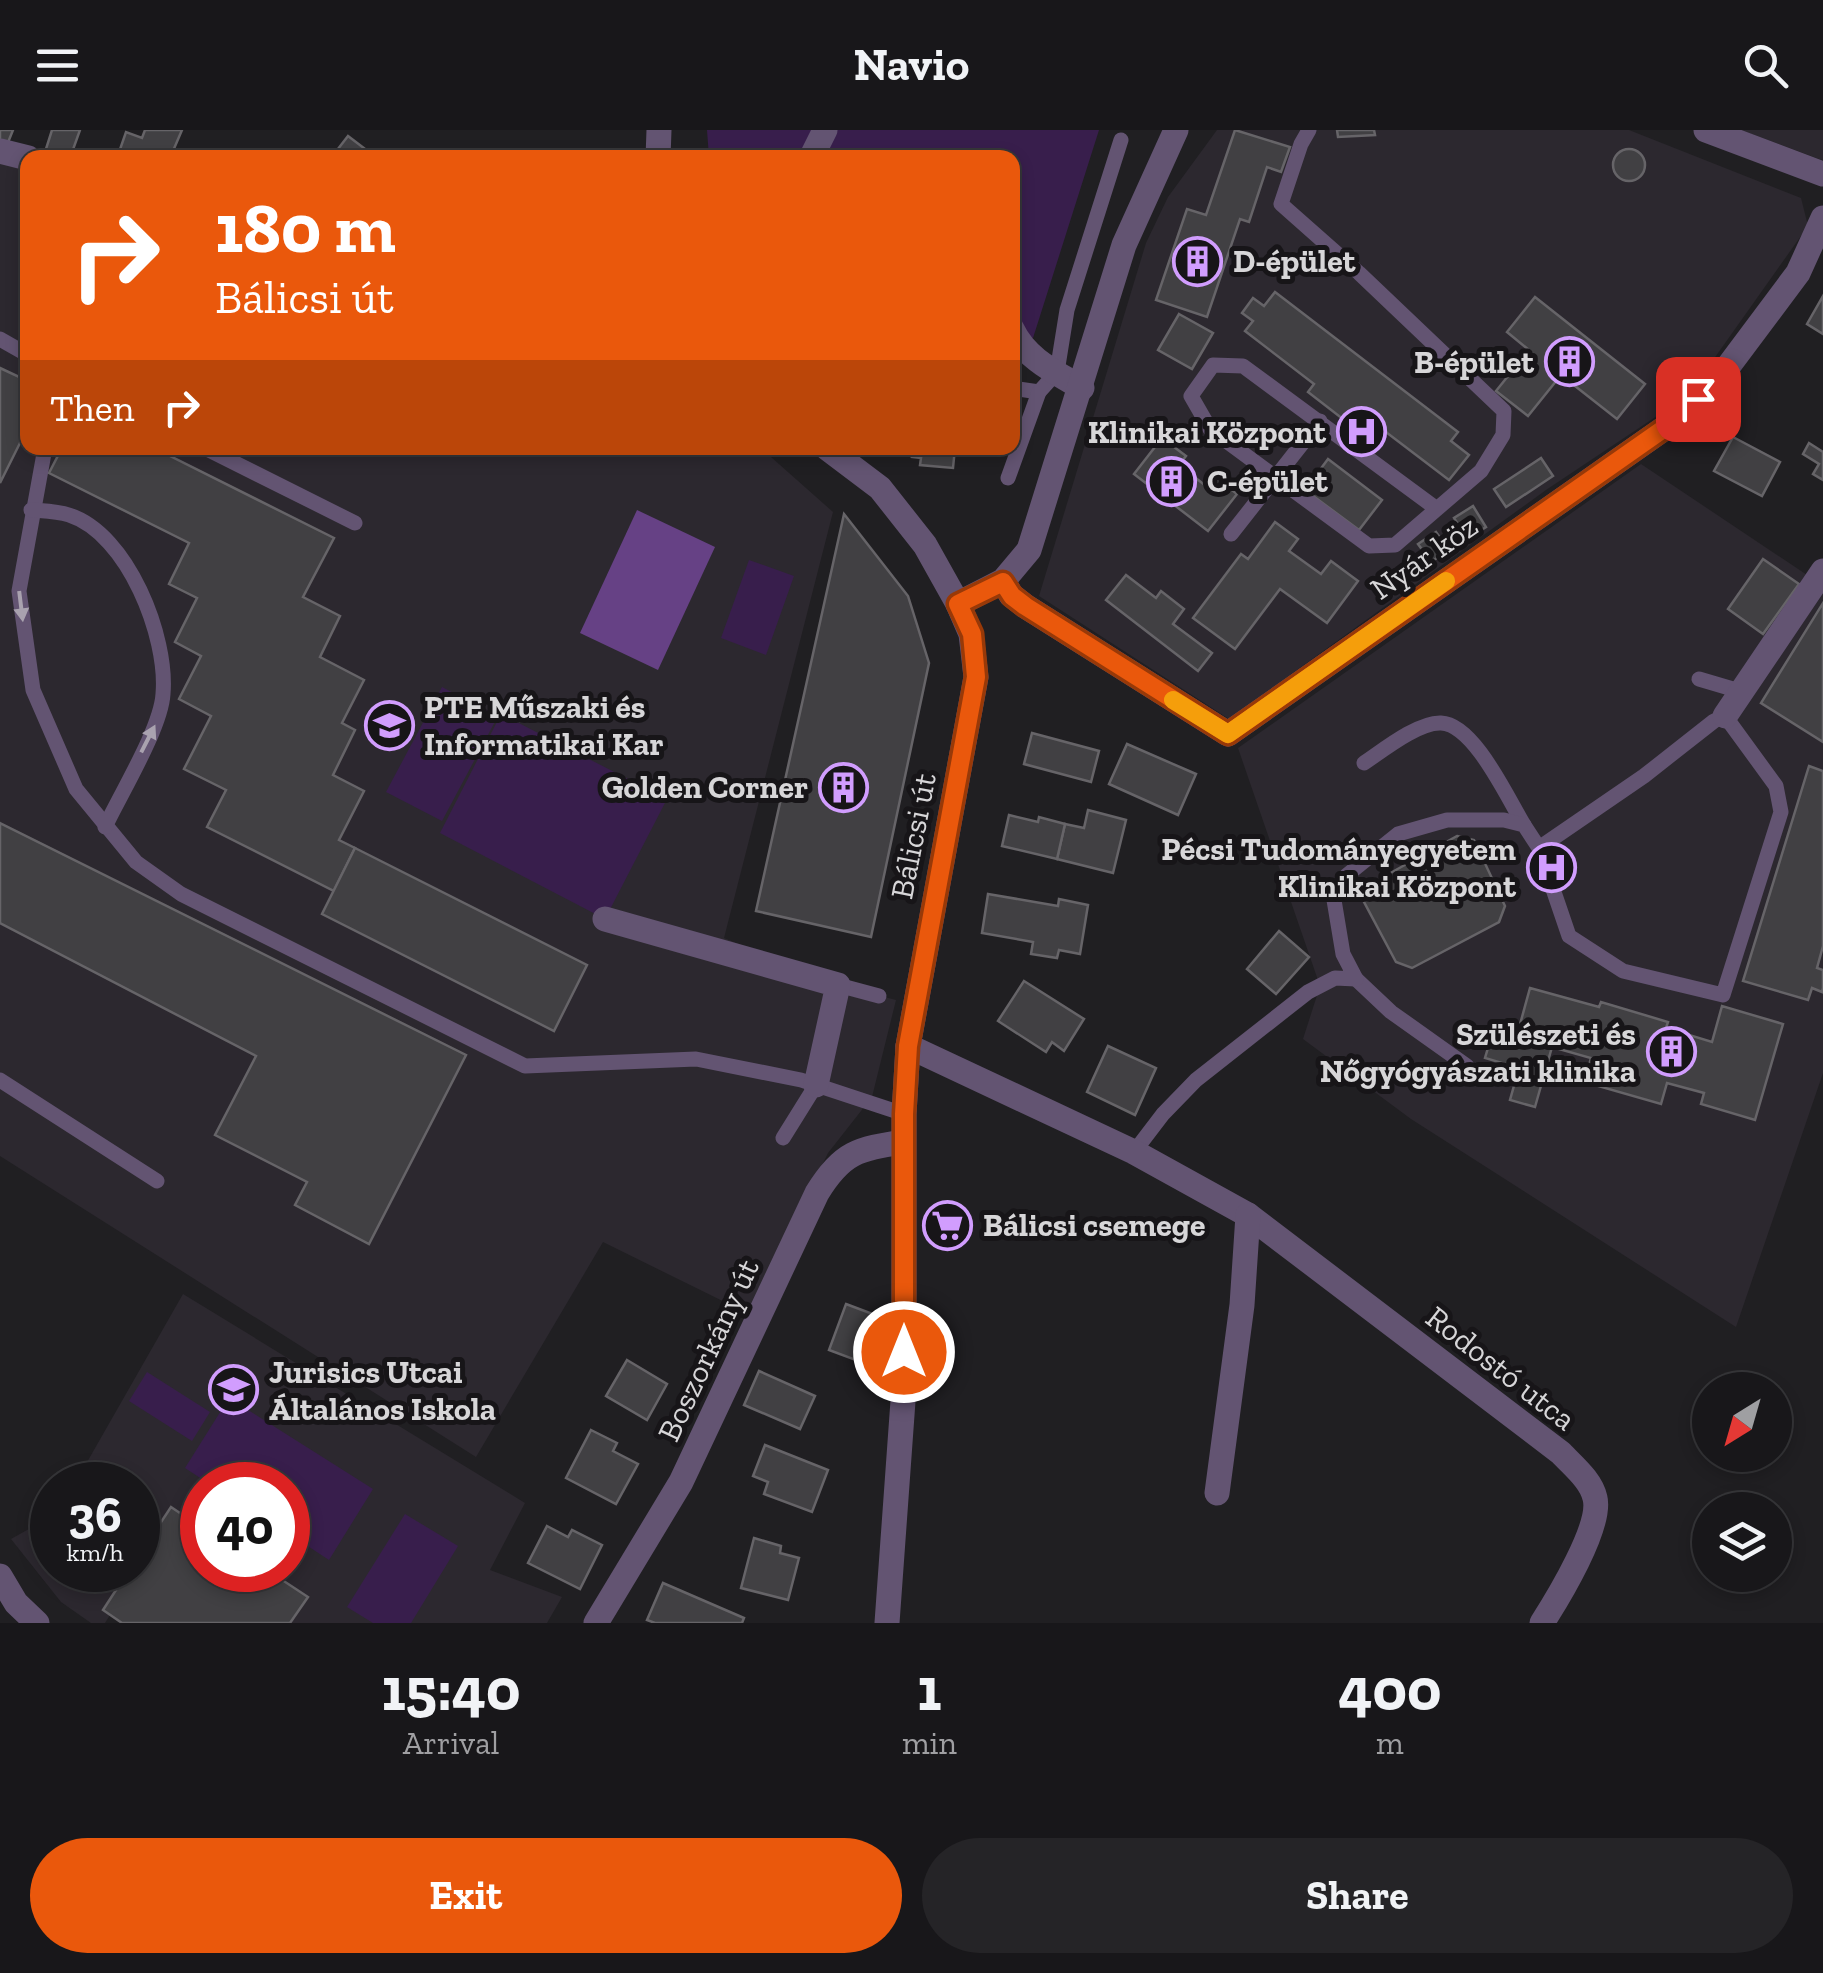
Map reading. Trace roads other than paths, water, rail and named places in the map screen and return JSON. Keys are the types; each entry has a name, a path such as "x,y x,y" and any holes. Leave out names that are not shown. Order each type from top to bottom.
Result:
{"street":[{"path":"958,604 1003,582 1029,550 1124,245 1176,130"},
{"path":"1706,130 1823,174"},
{"name":"Nyár köz","path":"1003,582 1025,606 1228,734 1679,418 1718,380 1798,273 1821,227"},
{"path":"1020,345 1036,360 1048,382 1082,388"},
{"name":"Bálicsi út","path":"837,455 880,488 924,545 972,634 976,677 908,1046 903,1142 904,1386 887,1623"},
{"path":"1725,716 1823,571"},
{"path":"606,918 838,985 816,1085"},
{"name":"Rodostó utca","path":"908,1046 1134,1152 1248,1215 1561,1453 1587,1480 1596,1500 1591,1528 1542,1623"},
{"name":"Boszorkány út","path":"596,1623 681,1482 833,1167 853,1152 903,1142"},
{"path":"1217,1493 1242,1306 1248,1215"},
{"path":"0,1576 16,1603 37,1623"}],"lane":[{"path":"1309,130 1281,204 1504,411 1503,435 1481,471 1395,545 1370,546 1210,428 1190,396 1213,364 1243,366 1437,508"},
{"path":"1020,449 1048,382 1066,310 1121,140"},
{"path":"1020,387 1048,382"},
{"path":"1231,534 1320,421"},
{"path":"43,455 18,591 32,690 76,789 136,862 181,894 525,1066 696,1059 816,1085 904,1114"},
{"path":"219,455 354,524"},
{"path":"1008,478 1018,455"},
{"path":"31,510 70,515 100,533 134,573 156,631 164,694 156,726 105,827"},
{"path":"1699,679 1742,692"},
{"path":"1364,763 1413,731 1440,722 1458,729 1474,744 1538,848 1569,936 1623,970 1722,995 1781,812 1776,786 1725,716 1538,848"},
{"path":"1466,1066 1391,1012 1356,978 1343,954 1334,900 1347,874 1398,834 1448,820 1504,820 1524,825"},
{"path":"1134,1152 1196,1080 1322,985 1335,978 1356,978"},
{"path":"838,985 879,996"},
{"path":"0,1080 156,1181"},
{"path":"783,1138 816,1085"}],"place":[{"name":"D-épület","path":"1198,261"},
{"name":"B-épület","path":"1569,362"},
{"name":"Klinikai Központ","path":"1361,432"},
{"name":"C-épület","path":"1172,481"},
{"name":"PTE Műszaki és Informatikai Kar","path":"389,725"},
{"name":"Golden Corner","path":"843,787"},
{"name":"Pécsi Tudományegyetem Klinikai Központ","path":"1551,867"},
{"name":"Szülészeti és Nőgyógyászati klinika","path":"1671,1052"},
{"name":"Bálicsi csemege","path":"948,1225"},
{"name":"Jurisics Utcai Általános Iskola","path":"234,1390"}]}
